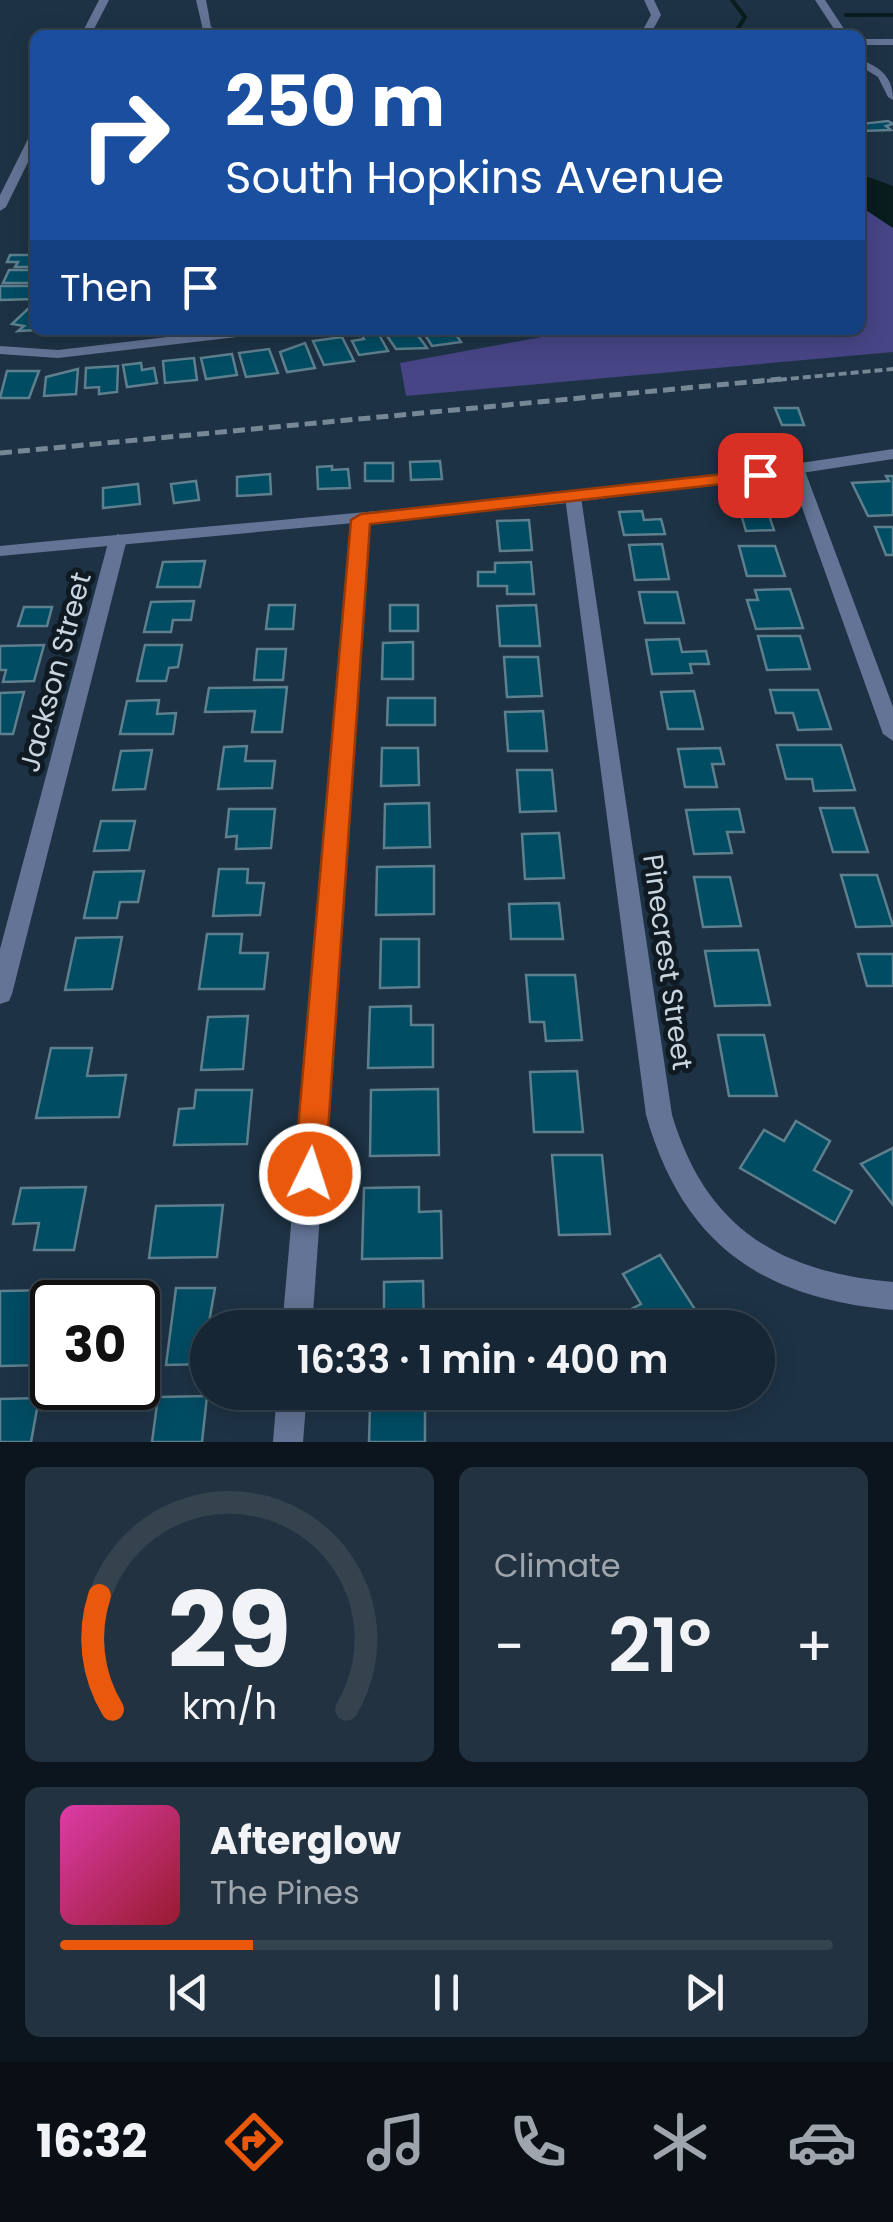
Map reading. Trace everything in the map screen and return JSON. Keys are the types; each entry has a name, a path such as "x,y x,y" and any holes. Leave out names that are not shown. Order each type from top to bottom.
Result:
{"street":[{"path":"89,30 104,0"},
{"path":"201,0 206,28 210,30"},
{"path":"648,30 656,15 649,0"},
{"path":"820,0 840,30"},
{"path":"865,42 893,42"},
{"path":"865,65 882,75 893,97"},
{"path":"0,207 30,147"},
{"path":"0,350 58,354 220,335"},
{"path":"0,551 361,520 573,497 797,471 893,454"},
{"path":"797,471 893,734"},
{"name":"Pinecrest Street","path":"573,497 658,1114 670,1162 721,1231 766,1264 838,1291 893,1296"},
{"path":"298,1310 361,520"},
{"name":"Jackson Street","path":"0,994 118,539"},
{"path":"288,1442 291,1410"}],"shaded area":[{"path":"865,176 893,186 893,228 865,209"},
{"path":"865,209 893,228 893,352 406,396 400,363 553,335 865,335"}],"building":[{"path":"865,123 893,124 886,126 891,130 865,131"},
{"path":"10,255 30,255 30,267 15,267 18,262 7,262"},
{"path":"9,270 30,270 30,283 3,283"},
{"path":"0,286 30,286 30,299 0,300"},
{"path":"30,307 30,330 18,331 24,326 12,324"},
{"path":"362,335 379,335 388,351 359,355 352,341 364,339"},
{"path":"386,335 418,335 427,348 396,349"},
{"path":"425,335 456,335 461,342 432,346"},
{"path":"342,337 354,361 324,365 313,341"},
{"path":"305,343 315,368 287,372 280,352"},
{"path":"269,349 278,373 246,377 239,353"},
{"path":"232,354 237,375 206,379 201,358"},
{"path":"194,358 197,380 165,383 163,361"},
{"path":"141,363 142,370 154,368 157,383 127,387 123,365"},
{"path":"118,366 117,392 99,394 99,387 85,388 86,368"},
{"path":"78,369 76,394 44,396 46,377"},
{"path":"7,371 39,371 29,398 0,398"},
{"path":"775,408 798,408 804,425 782,425"},
{"path":"440,461 442,479 411,480 410,462"},
{"path":"365,463 393,463 393,481 365,481"},
{"path":"332,466 332,470 348,469 350,488 318,489 317,467"},
{"path":"270,474 271,494 237,496 237,477"},
{"path":"886,476 893,476 893,515 868,516 852,483 889,481"},
{"path":"196,481 199,500 174,503 171,484"},
{"path":"138,484 140,504 103,508 103,488"},
{"path":"737,501 764,501 774,530 746,531"},
{"path":"642,511 644,520 661,519 665,534 624,535 619,512"},
{"path":"529,520 532,550 500,551 497,521"},
{"path":"875,527 893,527 893,555 886,555"},
{"path":"662,544 669,579 635,580 629,545"},
{"path":"739,546 775,546 785,576 747,576"},
{"path":"205,561 200,587 157,587 163,562"},
{"path":"531,562 534,594 507,594 507,586 478,586 478,572 495,572 495,563"},
{"path":"790,589 803,628 756,629 747,600 758,600 755,590"},
{"path":"639,592 677,592 684,623 645,623"},
{"path":"194,601 191,620 173,620 171,632 144,632 151,602"},
{"path":"269,605 295,605 293,629 266,629"},
{"path":"390,605 418,605 418,631 390,631"},
{"path":"536,605 540,646 500,646 497,606"},
{"path":"24,607 52,607 47,626 18,626"},
{"path":"758,636 800,636 810,669 767,670"},
{"path":"679,639 682,652 706,651 709,664 690,664 692,673 652,674 646,640"},
{"path":"413,642 413,679 382,679 383,643"},
{"path":"44,645 34,681 3,682 6,670 0,670 0,646"},
{"path":"145,645 182,645 178,667 169,668 166,681 137,681"},
{"path":"257,649 286,649 283,680 254,680"},
{"path":"504,657 538,657 542,696 507,697"},
{"path":"287,687 282,732 252,732 255,711 205,712 209,688"},
{"path":"770,690 818,690 831,729 798,730 793,713 776,713"},
{"path":"694,691 703,729 668,729 661,692"},
{"path":"24,692 13,734 0,734 0,693"},
{"path":"388,698 435,698 435,725 387,725"},
{"path":"159,700 157,714 176,713 173,734 120,734 127,701"},
{"path":"543,711 547,751 508,751 505,712"},
{"path":"777,745 841,745 855,790 814,791 812,779 786,779"},
{"path":"247,746 245,761 275,761 272,788 218,789 224,747"},
{"path":"382,748 418,748 419,785 381,786"},
{"path":"720,748 724,764 712,764 717,787 685,787 678,749"},
{"path":"152,750 145,789 113,790 121,751"},
{"path":"517,770 552,770 556,811 520,812"},
{"path":"429,803 430,847 384,848 385,804"},
{"path":"820,808 854,808 868,852 833,852"},
{"path":"229,809 275,809 271,848 236,849 237,836 226,837"},
{"path":"739,809 744,832 727,832 732,853 694,854 686,810"},
{"path":"101,821 135,821 129,850 94,851"},
{"path":"559,833 564,878 525,879 522,834"},
{"path":"434,866 434,914 376,915 377,867"},
{"path":"219,869 248,869 247,883 264,883 260,915 213,916"},
{"path":"144,871 138,902 120,902 117,918 84,918 94,872"},
{"path":"841,875 877,875 893,926 856,927"},
{"path":"694,877 730,877 741,926 703,927"},
{"path":"559,903 563,939 511,939 509,904"},
{"path":"207,934 242,934 240,953 268,953 264,989 199,989"},
{"path":"122,937 112,989 65,990 76,938"},
{"path":"381,939 419,939 419,987 380,988"},
{"path":"758,950 770,1005 715,1006 705,951"},
{"path":"858,954 893,954 893,986 867,986"},
{"path":"526,975 575,975 582,1040 546,1041 544,1022 530,1022"},
{"path":"411,1006 411,1025 433,1025 433,1067 368,1068 370,1007"},
{"path":"248,1016 243,1069 201,1070 208,1017"},
{"path":"718,1035 764,1035 777,1096 729,1096"},
{"path":"51,1048 92,1048 87,1076 126,1075 119,1117 36,1118"},
{"path":"577,1071 583,1132 534,1132 530,1072"},
{"path":"438,1089 439,1155 370,1156 371,1090"},
{"path":"196,1090 252,1090 247,1144 174,1145 179,1109 194,1108"},
{"path":"796,1121 830,1141 814,1170 852,1191 835,1223 740,1168 764,1130 784,1141"},
{"path":"893,1148 893,1205 861,1164"},
{"path":"552,1155 602,1155 610,1234 559,1235"},
{"path":"86,1187 74,1250 34,1250 39,1223 13,1224 21,1188"},
{"path":"419,1187 419,1212 441,1211 442,1258 362,1259 364,1188"},
{"path":"223,1205 217,1257 149,1258 156,1206"},
{"path":"660,1255 695,1310 629,1310 641,1304 623,1274"},
{"path":"423,1281 424,1310 384,1310 384,1282"},
{"path":"176,1288 215,1288 211,1310 190,1310 190,1364 166,1365"},
{"path":"30,1290 30,1365 0,1366 0,1291"},
{"path":"190,1396 190,1410 205,1410 202,1442 152,1442 160,1397"},
{"path":"30,1398 30,1410 37,1410 31,1442 0,1442 0,1399"},
{"path":"370,1410 425,1410 425,1442 369,1442"}],"waterway":[{"path":"732,0 745,17 737,30"},
{"path":"846,15 893,15"}],"railway":[{"path":"755,382 893,369"},
{"path":"0,453 781,379"}],"route":[{"path":"310,1174 361,520 760,475"}]}
